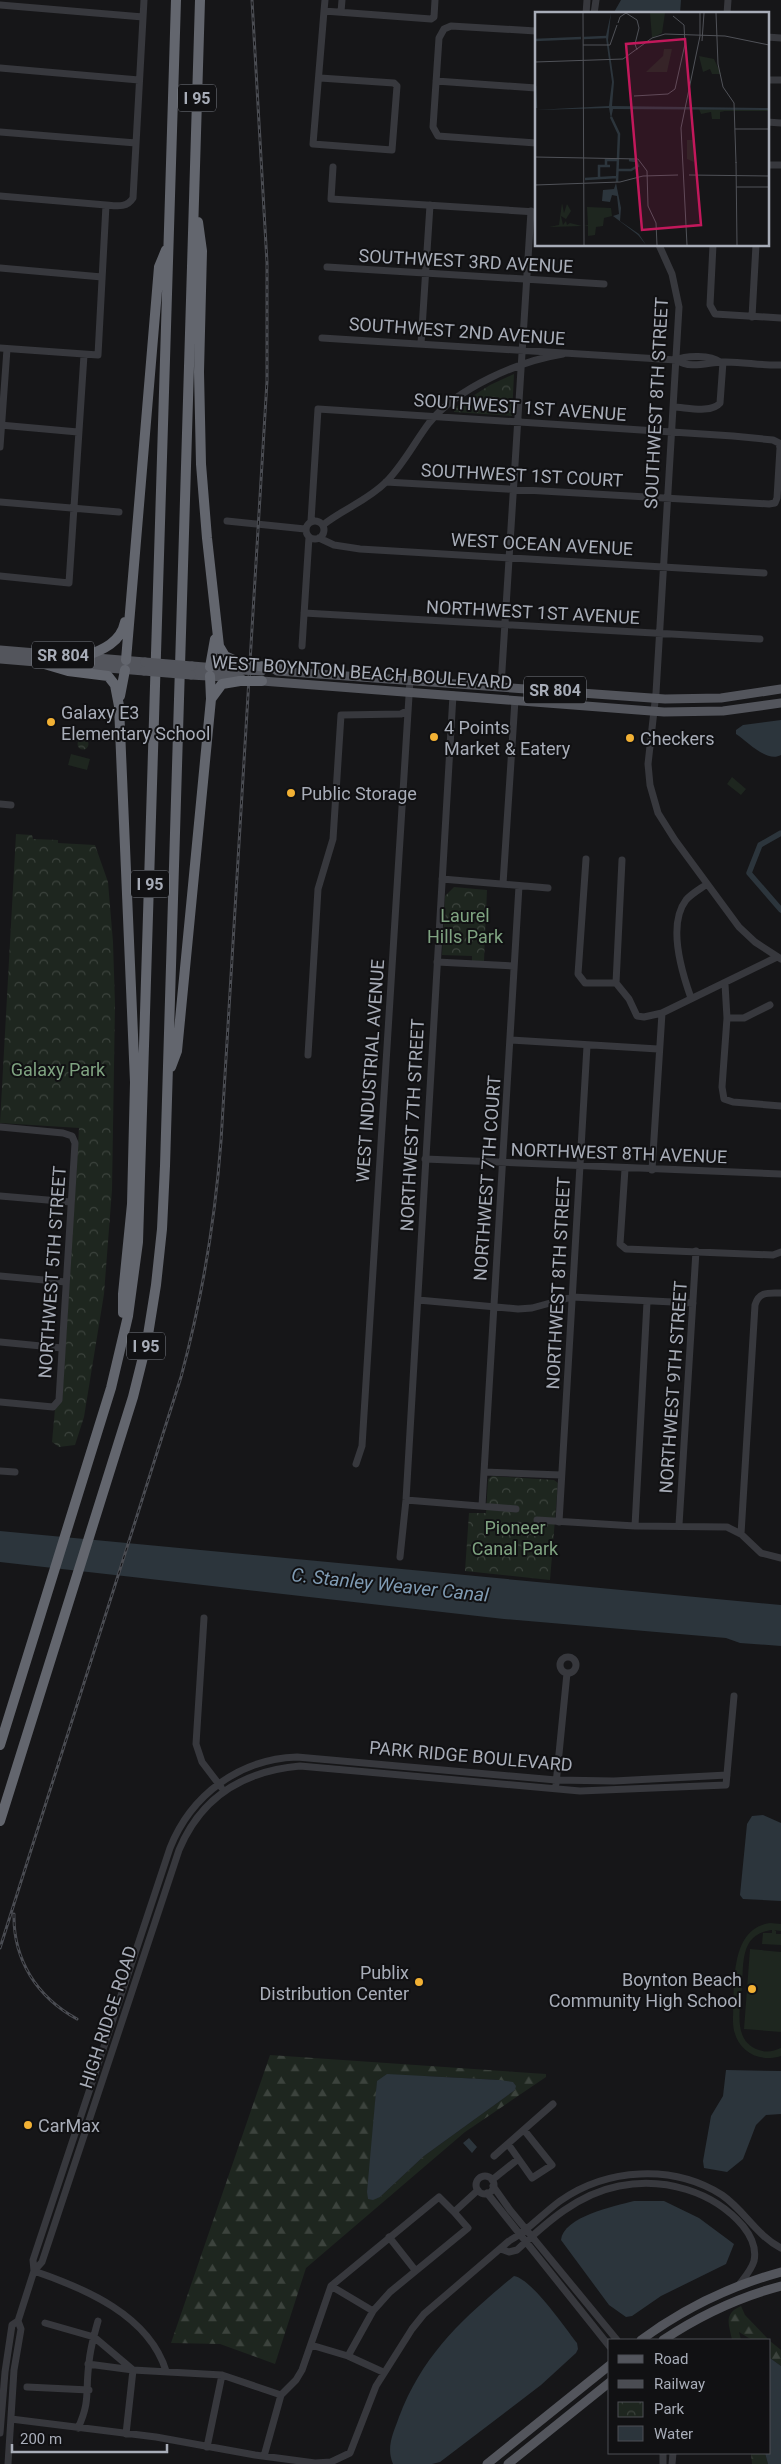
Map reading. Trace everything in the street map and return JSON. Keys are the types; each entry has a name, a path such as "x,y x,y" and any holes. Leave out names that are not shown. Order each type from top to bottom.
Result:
{"highway":[{"name":"I 95","path":"0,1745 106,1406 124,1334 134,1279 140,1204 176,0"},
{"name":"I 95","path":"0,1820 134,1397 154,1304 164,1210 200,0"},
{"path":"168,1075 177,1051 211,699 210,672 215,648 215,620 201,464 199,372 202,251 194,196"},
{"path":"119,706 126,665 159,267 169,242"},
{"path":"85,656 105,648 119,636 124,624 132,589"},
{"path":"215,620 221,650 241,673 262,681"},
{"path":"41,663 68,670 108,676 116,685 119,706 135,1082 131,1222 123,1294 124,1334"},
{"path":"211,699 222,684 241,673 284,670"}],"main road":[{"name":"WEST BOYNTON BEACH BOULEVARD","path":"0,650 85,656 126,665"},
{"name":"WEST BOYNTON BEACH BOULEVARD","path":"0,659 41,663 126,665 241,673"},
{"name":"WEST BOYNTON BEACH BOULEVARD","path":"284,670 655,698 721,698 781,689"},
{"name":"WEST BOYNTON BEACH BOULEVARD","path":"262,681 653,712 723,711 781,703"},
{"path":"481,697 499,694 539,697 550,690"},
{"path":"643,2339 685,2311 738,2286 781,2272"},
{"path":"665,2339 711,2312 781,2286"},
{"path":"493,2462 608,2367"},
{"path":"508,2464 608,2384"}],"street":[{"path":"0,196 106,205 123,206 130,204 133,198 144,0"},
{"path":"320,78 394,83 397,86 392,150 314,144 325,0"},
{"path":"341,12 342,0"},
{"path":"324,11 431,19 434,17 434,0"},
{"path":"0,5 143,17"},
{"path":"535,30 451,26 444,29 439,38 433,126 436,134 446,137 535,143"},
{"path":"768,37 781,38"},
{"path":"0,68 139,80"},
{"path":"768,80 781,80"},
{"path":"436,81 535,88"},
{"path":"768,122 781,123"},
{"path":"0,132 136,143"},
{"path":"768,165 781,166"},
{"path":"333,167 331,199 534,211 522,350 501,686"},
{"path":"0,447 3,348 98,355 106,205"},
{"path":"421,344 430,205"},
{"name":"SOUTHWEST 8TH STREET","path":"659,246 672,274 678,294 672,433 663,566"},
{"path":"713,246 710,309 715,314 781,318"},
{"path":"752,317 756,246"},
{"name":"SOUTHWEST 3RD AVENUE","path":"327,267 604,284"},
{"path":"0,268 102,277"},
{"name":"SOUTHWEST 2ND AVENUE","path":"322,338 573,353"},
{"path":"573,353 676,360 682,357 691,357 716,359 721,362 781,366"},
{"name":"SOUTHWEST 2ND AVENUE","path":"323,525 335,515 362,502 386,482 436,416 478,384 522,365 573,353"},
{"path":"0,576 69,583 84,355"},
{"path":"673,407 710,409 720,404 721,362"},
{"name":"SOUTHWEST 1ST AVENUE","path":"311,521 318,409 518,421 773,440 778,443 778,488 775,503"},
{"path":"1,425 78,432"},
{"name":"SOUTHWEST 1ST COURT","path":"386,482 775,503"},
{"path":"0,502 118,512"},
{"path":"227,521 306,529"},
{"path":"306,529 311,521 319,521 323,525 323,534 319,538 309,537"},
{"path":"302,646 309,537 306,529"},
{"name":"WEST OCEAN AVENUE","path":"319,538 334,545 348,548 764,573"},
{"path":"663,566 655,698 648,764 655,803 669,831 739,927 755,942 779,958"},
{"name":"NORTHWEST 1ST AVENUE","path":"304,613 760,639"},
{"name":"WEST INDUSTRIAL AVENUE","path":"356,1464 362,1446 410,680"},
{"name":"NORTHWEST 7TH STREET","path":"400,1557 406,1500 453,695"},
{"path":"503,884 515,700"},
{"path":"308,1055 318,893 333,839 341,715 401,714 407,711"},
{"path":"0,804 11,805"},
{"path":"586,858 578,974 586,983 616,983"},
{"path":"622,860 616,983 629,999 637,1016 644,1018 662,1013 779,958"},
{"path":"442,879 548,888"},
{"path":"691,998 678,955 680,917 686,900 707,884"},
{"name":"NORTHWEST 7TH COURT","path":"484,1472 519,886"},
{"path":"437,962 514,966"},
{"path":"725,984 727,1018 722,1087 724,1098 733,1102 781,1106"},
{"path":"727,1018 744,1018 770,1005"},
{"path":"652,1170 658,1049 662,1013"},
{"path":"511,1040 658,1049"},
{"name":"NORTHWEST 8TH STREET","path":"559,1522 587,1046"},
{"name":"NORTHWEST 5TH STREET","path":"0,1126 63,1132 72,1136 75,1143 59,1400 52,1407 0,1402"},
{"name":"NORTHWEST 8TH AVENUE","path":"425,1159 579,1168 781,1174"},
{"path":"625,1169 620,1244 622,1246 626,1248 773,1255 781,1252"},
{"path":"0,1196 71,1202"},
{"name":"NORTHWEST 9TH STREET","path":"679,1525 696,1251"},
{"path":"0,1276 66,1282"},
{"path":"741,1534 756,1301 764,1293 781,1293"},
{"path":"418,1300 532,1308 572,1297 647,1302 693,1302"},
{"path":"635,1526 647,1302"},
{"path":"0,1342 62,1348"},
{"path":"0,1471 15,1472"},
{"path":"482,1506 484,1472 561,1475"},
{"path":"406,1500 516,1509"},
{"path":"537,1520 635,1526 679,1525 731,1528 741,1534 761,1553 781,1558"},
{"path":"204,1618 196,1744 202,1762 224,1791"},
{"path":"555,1790 567,1673"},
{"path":"727,1775 734,1696"},
{"name":"PARK RIDGE BOULEVARD","path":"218,1784 244,1768 267,1760 288,1757 310,1757 556,1780 645,1780 727,1775 726,1785 645,1789 555,1790 310,1767 290,1767 263,1771 224,1791"},
{"path":"310,1757 310,1767"},
{"path":"456,1780 457,1771"},
{"path":"645,1780 645,1789"},
{"name":"HIGH RIDGE ROAD","path":"34,2271 32,2260 177,1832 191,1809 218,1784"},
{"name":"HIGH RIDGE ROAD","path":"8,2464 13,2385 21,2329 18,2321 34,2271 42,2262 185,1836 204,1809 224,1791"},
{"path":"177,1832 185,1836"},
{"path":"138,1944 146,1948"},
{"path":"106,2041 115,2044"},
{"path":"494,2156 553,2104"},
{"path":"508,2144 517,2160 532,2178 552,2165 524,2130"},
{"path":"487,2193 493,2183 517,2160"},
{"path":"11,2419 324,2463 348,2456 383,2372 424,2314 509,2241 562,2200 591,2185 624,2176 652,2174 681,2178 714,2190 744,2213 765,2237 781,2248"},
{"path":"478,2190 476,2184 480,2178 486,2176 493,2183 500,2203 519,2235 608,2345"},
{"path":"501,2249 509,2252 514,2251 566,2209 606,2190 651,2183 683,2188 714,2202 738,2221 750,2235 755,2251 754,2262 738,2286"},
{"path":"478,2190 487,2193 500,2203 526,2229 616,2339"},
{"path":"454,2212 478,2190"},
{"path":"55,2195 64,2198"},
{"path":"264,2456 280,2395 296,2380 311,2345 331,2286 439,2197 468,2228 390,2292 373,2311 348,2356"},
{"path":"389,2237 415,2270"},
{"path":"34,2271 79,2288 121,2313 158,2350 166,2371"},
{"path":"331,2286 373,2311"},
{"name":"HIGH RIDGE ROAD","path":"0,2433 12,2325 18,2321"},
{"path":"78,2428 85,2411 89,2390 88,2364 98,2321"},
{"path":"45,2323 94,2337 134,2370"},
{"path":"311,2345 348,2356 383,2372"},
{"path":"88,2364 134,2370 222,2375 280,2395"},
{"path":"126,2434 134,2370"},
{"path":"207,2447 222,2375"},
{"path":"4,2384 13,2385"},
{"path":"28,2387 89,2390"}],"green space":[{"path":"514,374 512,416 454,412 454,408 490,385"},
{"path":"83,738 89,744 83,750 77,744"},
{"path":"71,754 90,759 87,770 68,765"},
{"path":"732,777 746,789 741,795 727,784"},
{"name":"Galaxy Park","path":"16,834 32,835 33,839 58,840 58,843 95,845 108,882 113,942 115,1005 112,1190 104,1294 84,1417 75,1445 59,1447 52,1442 55,1409 62,1401 79,1128 0,1123"},
{"name":"Laurel Hills Park","path":"454,887 487,890 484,961 472,961 472,956 442,955 445,896"},
{"name":"Pioneer Canal Park","path":"492,1476 554,1480 558,1483 550,1580 465,1571 469,1513 486,1513 488,1479"},
{"path":"770,1923 781,1924 781,1931 774,1930 776,1934 781,1934 781,1945 762,1944 763,1933 772,1933 772,1930 759,1934 749,1943 743,1963 740,2012 741,2031 744,2039 750,2045 765,2051 781,2048 781,2056 763,2058 748,2052 737,2039 734,2031 735,1978 736,1962 740,1948 747,1936 756,1928"},
{"path":"750,1949 781,1952 781,2032 744,2029"},
{"path":"270,2055 546,2074 546,2077 465,2132 306,2268 275,2364 220,2344 171,2343","holes":["424,2076 500,2080 515,2090 424,2156 380,2197 372,2147 377,2081"]},
{"path":"741,2306 745,2315 768,2339 750,2339 739,2332 741,2339 732,2339 729,2316 735,2309"},
{"path":"771,2342 781,2350 781,2366 771,2359"},
{"path":"751,2454 765,2454 768,2464 752,2464"}],"water":[{"path":"621,0 681,0 680,12 614,12"},
{"path":"781,720 781,755 776,757 764,754 736,734 736,730 743,725"},
{"name":"C. Stanley Weaver Canal","path":"0,1531 781,1605 781,1646 740,1643 726,1638 504,1619 0,1562"},
{"path":"763,1815 781,1823 781,1901 743,1899 740,1895 747,1824 752,1816"},
{"path":"726,2070 781,2071 781,2114 766,2115 756,2125 743,2159 727,2172 704,2168 703,2161 711,2116 723,2096"},
{"path":"387,2074 500,2080 513,2082 516,2086 515,2090 424,2156 380,2197 373,2200 368,2199 367,2192 377,2081"},
{"path":"469,2138 477,2147 472,2153 463,2143"},
{"path":"634,2201 664,2201 699,2218 734,2244 726,2264 661,2296 632,2316 626,2317 609,2305 561,2240 564,2232 570,2225 580,2219 603,2209"},
{"path":"514,2276 530,2286 548,2305 577,2343 578,2349 576,2353 541,2385 440,2462 432,2464 393,2464 390,2446 393,2435 399,2417 420,2374 432,2356 462,2322"},
{"path":"771,2359 781,2366 781,2464 768,2464 765,2454 771,2454"}],"waterway":[{"path":"781,833 760,845 749,873 781,910"}],"railway":[{"path":"0,1948 181,1377 189,1348 207,1260 215,1201 221,1141 267,381 267,263 252,0"},
{"path":"14,1914 18,1947 30,1976 50,2000 77,2019"}],"place":[{"name":"Galaxy E3 Elementary School","path":"51,722"},
{"name":"4 Points Market & Eatery","path":"434,737"},
{"name":"Checkers","path":"630,738"},
{"name":"Public Storage","path":"291,793"},
{"name":"Publix Distribution Center","path":"419,1982"},
{"name":"Boynton Beach Community High School","path":"752,1989"},
{"name":"CarMax","path":"28,2125"}]}
